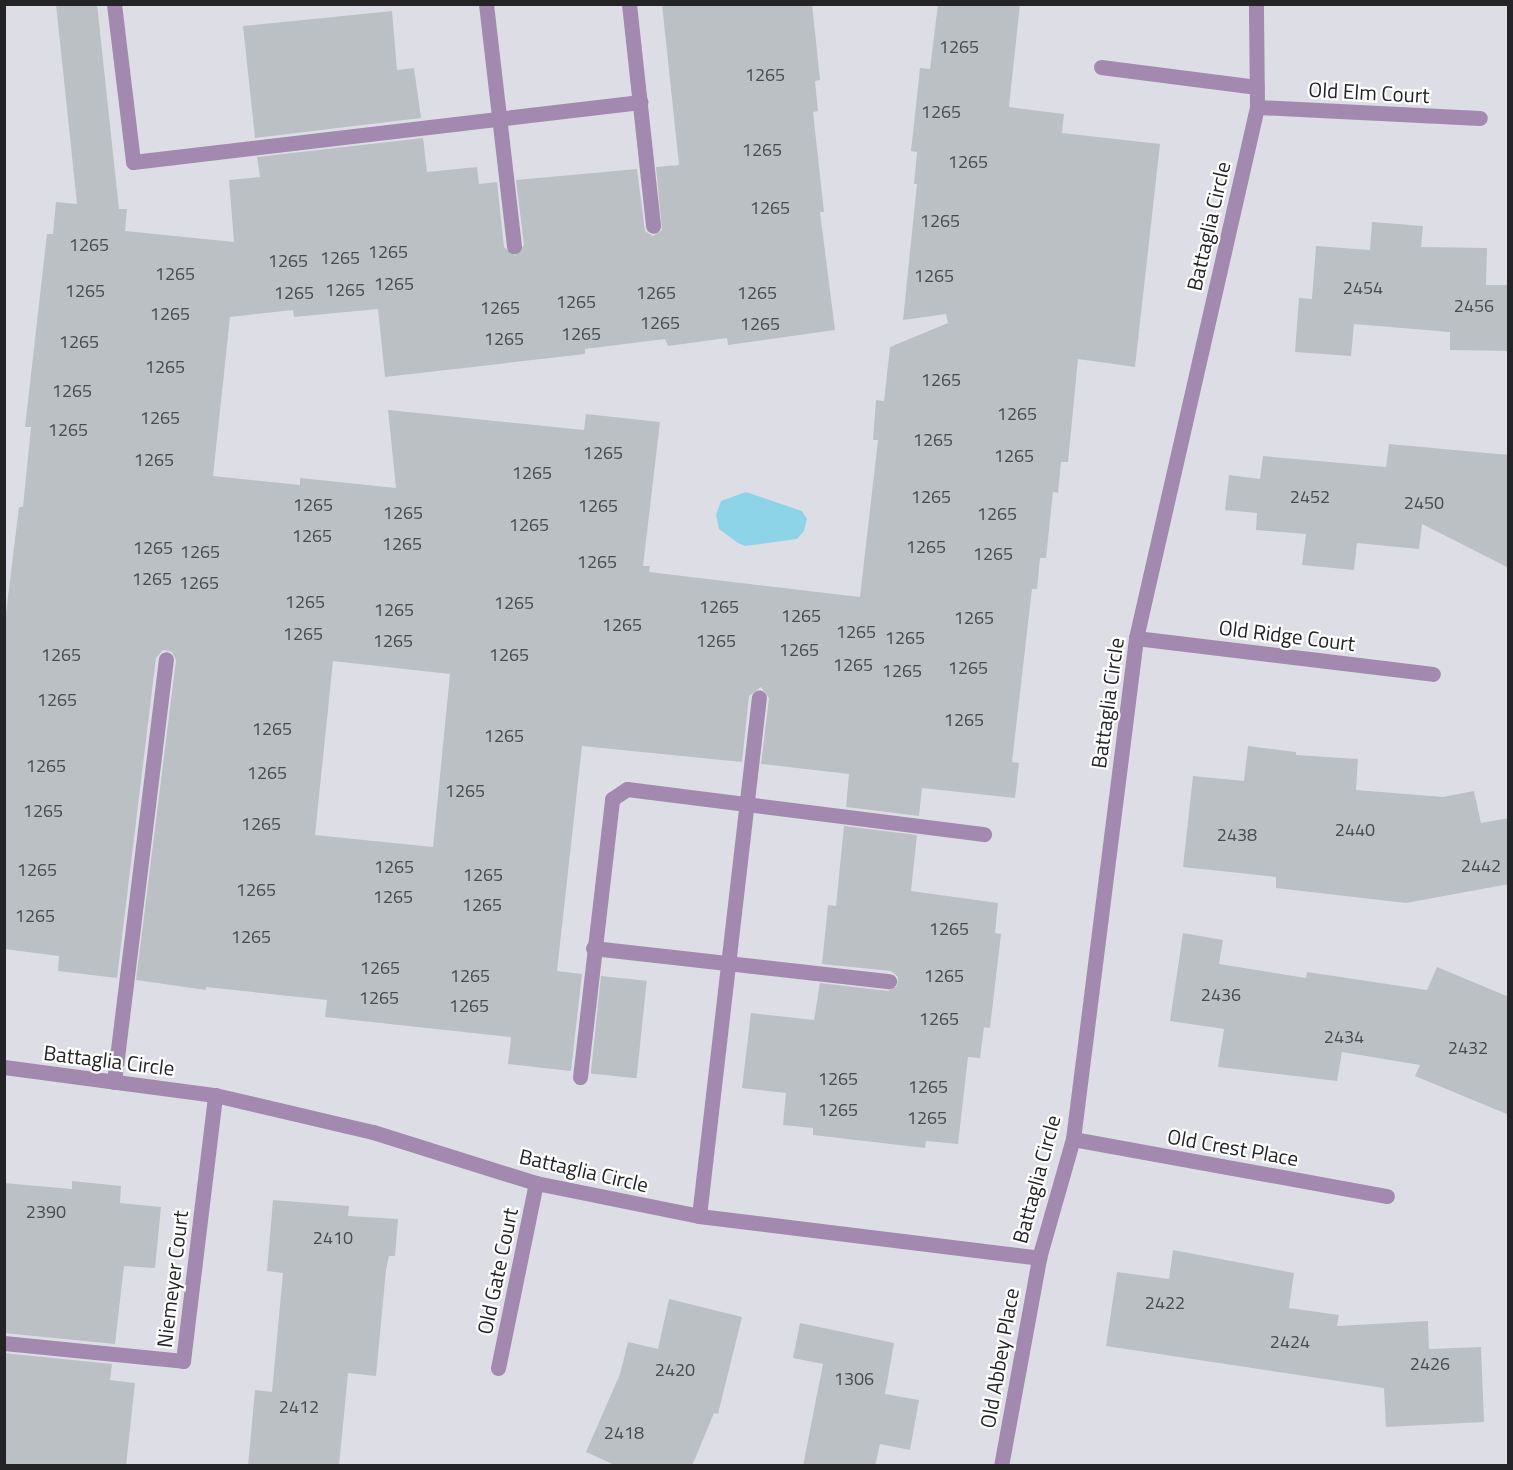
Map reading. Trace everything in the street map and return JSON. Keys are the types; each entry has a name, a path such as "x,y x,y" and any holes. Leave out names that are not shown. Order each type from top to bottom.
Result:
{"street":[{"path":"114,4 133,162 640,102"},
{"path":"486,4 514,246"},
{"path":"629,4 653,226"},
{"name":"Battaglia Circle","path":"4,1067 215,1095 373,1132 536,1183 699,1216 1039,1258 1072,1139 1136,638 1257,107 1256,4"},
{"path":"1101,67 1257,87"},
{"name":"Old Elm Court","path":"1257,107 1480,118"},
{"name":"Old Ridge Court","path":"1136,638 1433,674"},
{"path":"114,1082 166,659"},
{"path":"699,1216 759,697"},
{"path":"580,1077 593,948 612,799 627,789 748,802 984,834"},
{"path":"593,948 889,981"},
{"name":"Niemeyer Court","path":"4,1343 183,1361 215,1095"},
{"name":"Old Crest Place","path":"1072,1139 1387,1196"},
{"name":"Old Gate Court","path":"498,1368 536,1183"},
{"name":"Old Abbey Place","path":"1001,1466 1039,1258"}],"water":[{"path":"746,492 802,511 807,519 804,531 797,539 745,546 738,543 719,529 716,515 721,501"}],"building":[{"path":"56,4 97,4 119,209 127,209 125,231 234,242 229,180 260,177 257,157 423,138 427,172 477,167 479,184 497,182 504,247 515,256 524,245 516,180 637,169 645,231 653,236 662,230 656,167 679,165 662,4 812,4 820,80 815,81 818,111 813,112 824,212 820,212 835,330 728,345 727,338 668,346 665,339 585,349 585,354 385,377 378,309 294,317 293,310 230,317 213,476 300,485 300,478 396,488 388,410 584,430 586,414 660,422 643,566 650,566 649,572 860,597 878,440 873,440 876,400 884,401 890,347 948,323 946,314 903,320 917,184 914,184 917,152 911,151 920,68 930,69 938,4 1020,4 1009,107 1064,114 1062,133 1160,144 1135,367 1078,359 1068,462 1061,462 1058,493 1053,492 1046,558 1040,558 1037,589 1032,589 1012,762 1019,763 1015,798 922,788 919,816 846,807 849,774 761,764 769,698 761,687 749,696 742,762 582,746 557,971 582,974 571,1071 508,1064 511,1037 325,1017 327,1000 206,987 206,990 136,980 176,660 172,652 163,650 156,658 117,978 58,971 59,956 4,949 4,629 19,507 23,507 31,427 25,427 47,234 53,234 56,202 77,204","holes":["333,661 450,674 433,847 315,835"]},
{"path":"392,11 397,70 414,68 421,118 255,138 243,26"},
{"path":"1372,222 1423,226 1421,247 1487,248 1486,285 1509,285 1509,351 1450,350 1450,332 1354,324 1351,356 1295,352 1299,298 1312,299 1316,246 1370,250"},
{"path":"1389,444 1509,455 1509,568 1422,524 1419,549 1357,543 1354,570 1302,565 1306,534 1256,530 1257,513 1225,510 1229,475 1260,479 1263,456 1386,467"},
{"path":"1248,746 1296,752 1296,755 1358,759 1356,790 1443,797 1474,791 1481,823 1509,818 1509,884 1406,903 1276,888 1276,877 1183,867 1193,776 1244,781"},
{"path":"844,826 917,835 911,891 998,903 995,933 1001,934 990,1028 984,1027 980,1058 968,1057 958,1144 926,1141 925,1148 813,1135 813,1128 783,1125 786,1093 742,1088 751,1013 814,1020 820,983 888,991 897,986 898,977 891,971 822,964 828,905 836,906"},
{"path":"1183,933 1223,940 1219,964 1306,978 1307,972 1427,990 1437,967 1509,997 1509,1115 1415,1076 1420,1065 1342,1052 1337,1081 1218,1067 1224,1029 1170,1021"},
{"path":"601,976 647,981 637,1078 591,1073"},
{"path":"72,1181 121,1186 120,1203 161,1207 155,1268 124,1266 115,1344 4,1333 4,1183 72,1189"},
{"path":"273,1200 349,1206 348,1216 398,1219 395,1256 389,1256 386,1270 376,1376 348,1373 339,1466 248,1466 255,1390 272,1392 283,1273 267,1271"},
{"path":"1173,1250 1294,1273 1289,1308 1339,1315 1337,1326 1428,1321 1429,1349 1481,1347 1484,1422 1386,1427 1384,1388 1106,1346 1117,1272 1169,1279"},
{"path":"669,1299 742,1317 718,1414 714,1413 692,1466 617,1466 586,1452 620,1374 628,1342 658,1349"},
{"path":"800,1323 894,1343 885,1394 919,1400 910,1450 880,1444 875,1466 803,1466 823,1364 793,1358"},
{"path":"4,1353 112,1364 110,1380 135,1383 126,1466 4,1466"}]}
